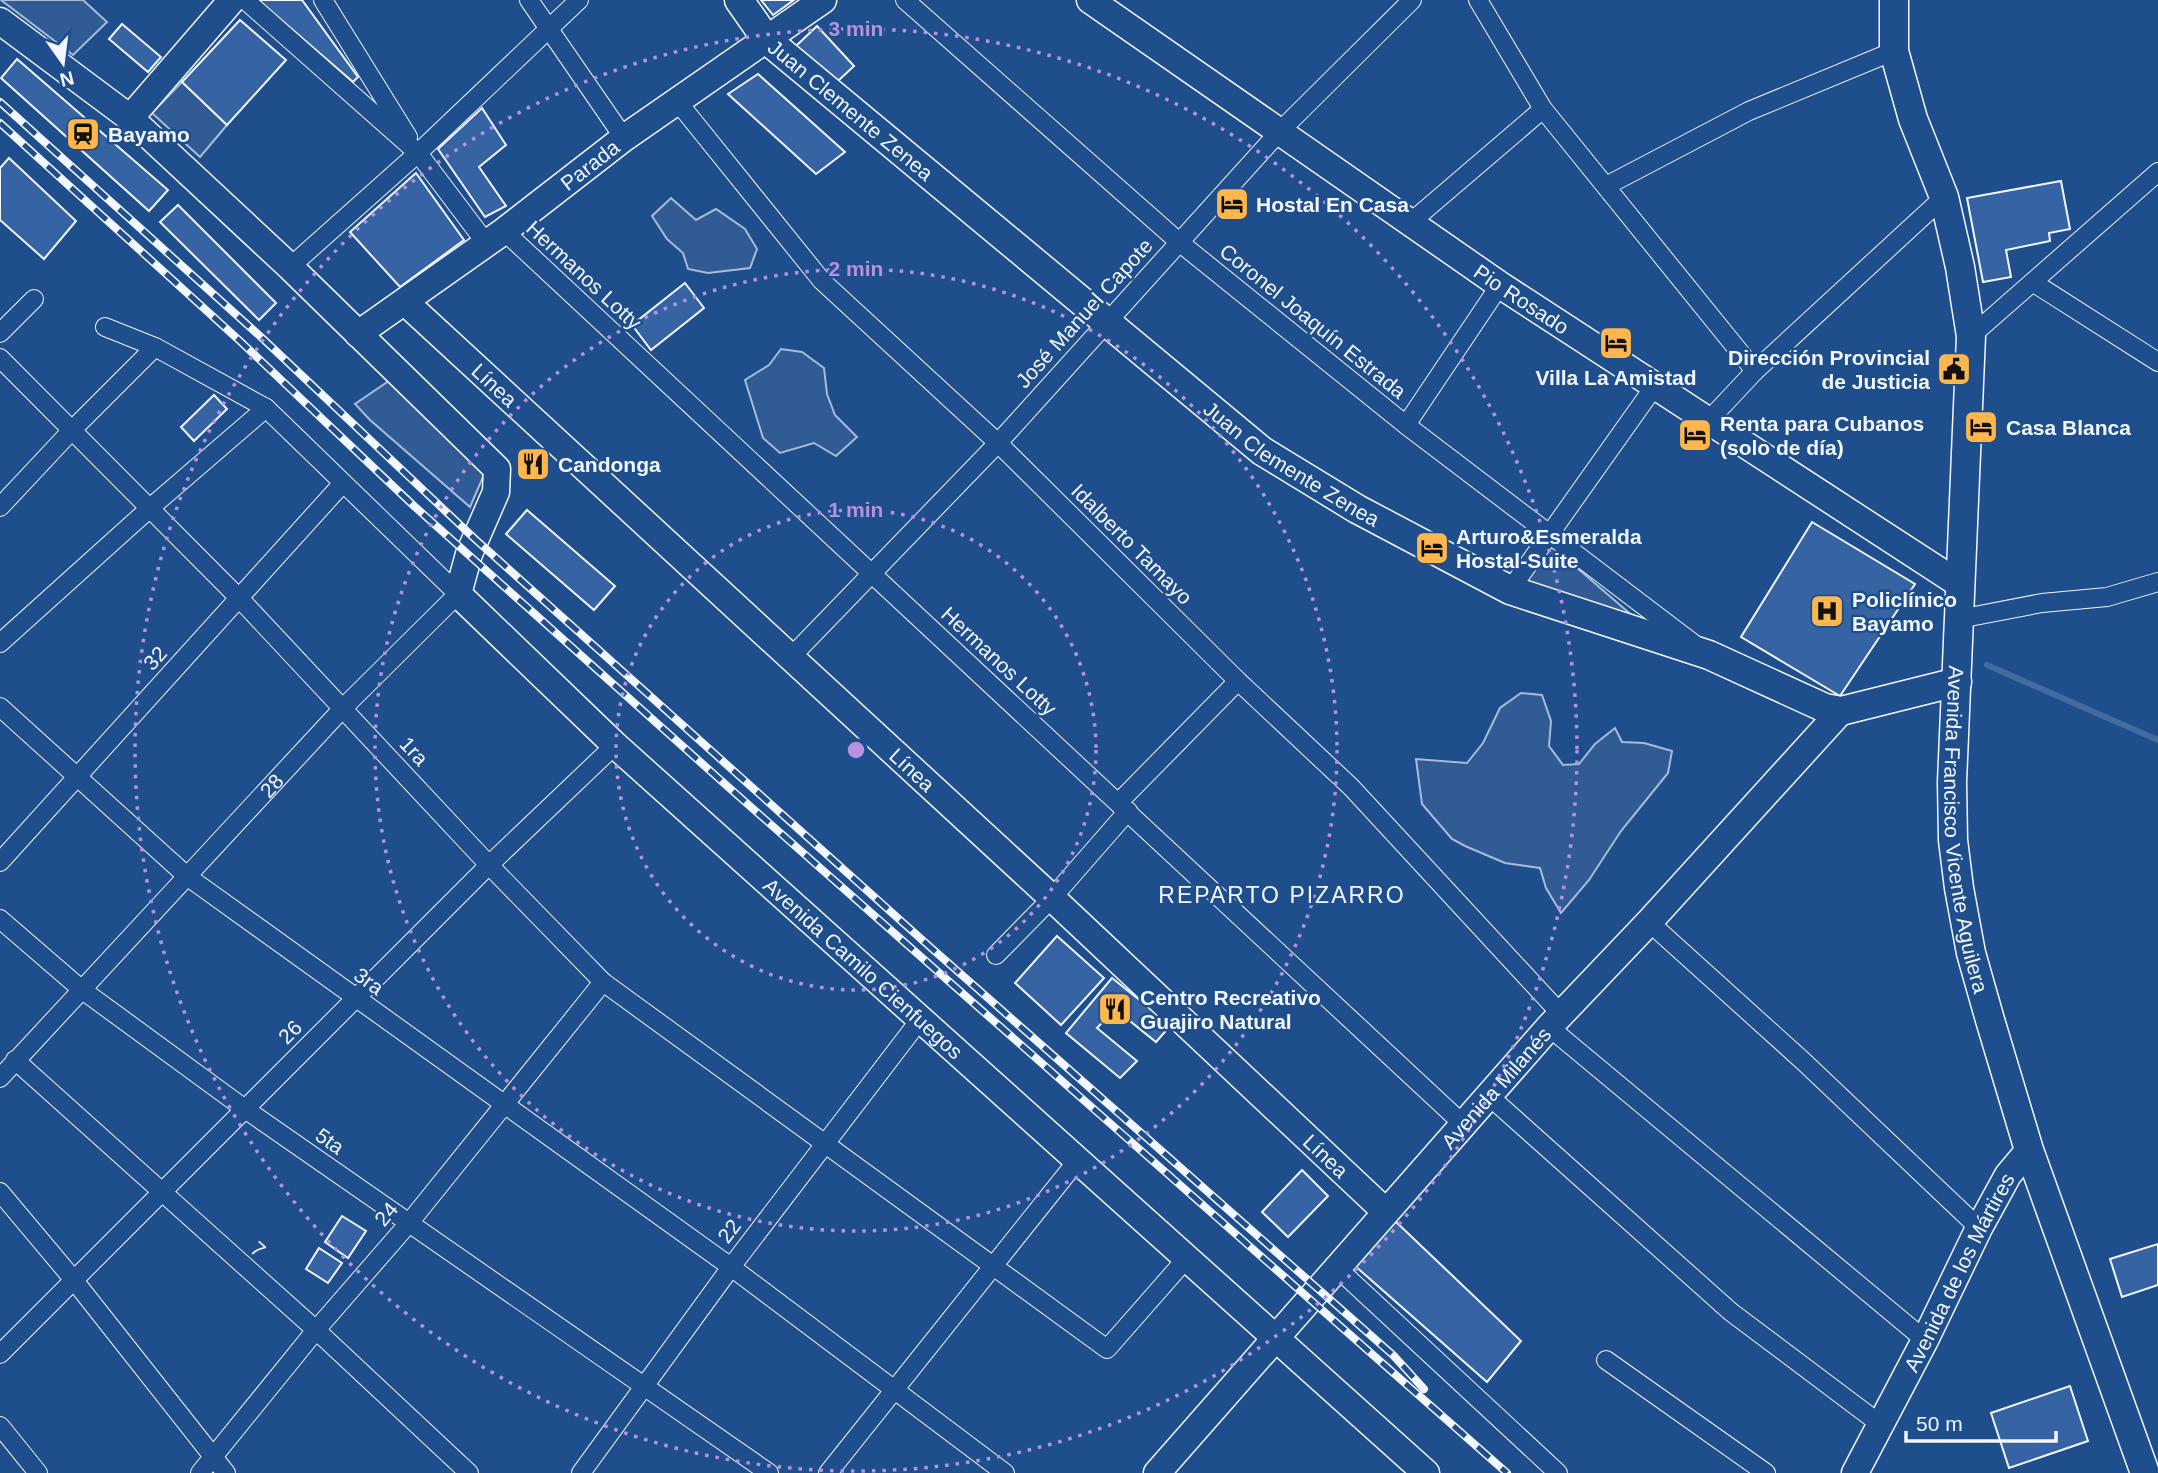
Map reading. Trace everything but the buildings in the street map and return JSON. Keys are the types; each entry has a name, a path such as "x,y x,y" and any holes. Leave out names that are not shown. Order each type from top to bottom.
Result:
{"main road":[{"name":"Juan Clemente Zenea","path":"739,0 766,40 1262,451 1378,520 1510,590 1709,655 1825,708 1842,711"},
{"name":"Avenida Francisco Vicente Aguilera","path":"1894,0 1894,51 1913,119 1944,197 1960,268 1971,336 1951,782 1953,840 1959,888 1971,953 2029,1150 2145,1473"},
{"path":"1842,711 1957,682"}],"street":[{"path":"130,118 232,0"},
{"path":"245,0 418,153"},
{"path":"323,0 418,153"},
{"path":"529,0 624,138"},
{"path":"290,267 418,153 579,0"},
{"name":"Parada","path":"358,334 495,237 624,138 823,0"},
{"name":"Coronel Joaquín Estrada","path":"905,0 1179,242 1406,425 1709,655"},
{"name":"Pio Rosado","path":"1090,0 1500,285 1961,585"},
{"name":"José Manuel Capote","path":"791,657 998,443 1280,131 1412,0"},
{"path":"1478,0 1543,109 1755,371"},
{"path":"0,21 130,118 358,334"},
{"path":"1606,186 1749,111 1894,51"},
{"name":"Idalberto Tamayo","path":"677,101 822,281 998,443 1238,681 1351,788 1555,1021 1926,1340"},
{"path":"1411,222 1543,109"},
{"name":"Hermanos Lotty","path":"418,153 495,237 871,575 1464,1125"},
{"path":"1971,336 2158,172"},
{"path":"1709,420 1755,371 1944,197"},
{"path":"2034,283 2158,362"},
{"path":"1406,425 1500,285"},
{"path":"0,333 34,299"},
{"name":"Línea","path":"405,302 1052,898 1386,1212"},
{"path":"105,327 155,348 266,408 458,594"},
{"name":"28","path":"0,1078 343,708 458,594 469,554 496,492 497,469 358,334"},
{"path":"0,507 73,429 155,348"},
{"name":"1ra","path":"0,358 240,599 489,865 603,982 1107,1349 1186,1259"},
{"path":"1510,590 1654,387"},
{"path":"0,642 266,408"},
{"name":"32","path":"0,862 343,483"},
{"path":"1959,619 2042,603 2107,597 2158,582"},
{"name":"Avenida Camilo Cienfuegos","path":"458,594 615,745 919,1021 1426,1473"},
{"path":"996,955 1052,898 1123,807 1238,681"},
{"name":"3ra","path":"0,707 188,877 731,1267 1005,1473"},
{"name":"Avenida Milanés","path":"1157,1473 1555,1021 1842,711"},
{"name":"26","path":"0,1354 489,865 615,745"},
{"name":"5ta","path":"0,919 81,989 245,1109 769,1473"},
{"path":"1649,922 1803,1061 1979,1227"},
{"name":"24","path":"200,1473 316,1330 409,1223 603,982"},
{"name":"22","path":"581,1473 731,1267 919,1021"},
{"name":"7","path":"15,1060 316,1330 469,1473"},
{"path":"1489,1096 1731,1312 1880,1424"},
{"name":"Avenida de los Mártires","path":"1855,1473 1926,1340 1979,1227 2008,1174 2029,1150"},
{"path":"828,1473 1077,1161"},
{"path":"0,1192 73,1279 226,1473"},
{"path":"1336,1267 1558,1473"},
{"path":"1606,1360 1766,1473"},
{"path":"0,1426 38,1473"}],"shaded area":[{"path":"1,0 83,0 107,22 73,55"},
{"path":"182,82 227,125 200,157 152,113"},
{"path":"671,198 696,220 716,209 745,229 757,249 750,268 708,273 688,269 683,253 667,239 652,216"},
{"path":"781,349 802,352 824,368 827,394 835,415 857,437 836,456 814,443 780,453 763,438 745,380 769,365"},
{"path":"399,374 486,470 470,507 355,404"},
{"path":"1547,542 1635,618 1517,583"},
{"path":"1521,693 1542,695 1551,721 1549,746 1563,765 1579,764 1595,744 1615,728 1622,742 1644,743 1672,751 1668,773 1621,831 1589,880 1561,913 1546,888 1540,868 1505,863 1452,839 1422,804 1416,759 1467,763 1483,743 1500,708"}],"waterway":[{"path":"1987,665 2158,740"}],"railway":[{"path":"0,102 261,337 475,539 929,946 1393,1355 1424,1389"},
{"path":"0,123 241,342 414,506 726,785 1507,1473"}],"place":[{"name":"Bayamo","path":"83,134"},
{"name":"Hostal En Casa","path":"1232,204"},
{"name":"Villa La Amistad","path":"1616,343"},
{"name":"Dirección Provincial de Justicia","path":"1954,369"},
{"name":"Casa Blanca","path":"1981,427"},
{"name":"Renta para Cubanos (solo de día)","path":"1695,435"},
{"name":"Candonga","path":"533,464"},
{"name":"Arturo&Esmeralda Hostal-Suite","path":"1432,548"},
{"name":"Policlínico Bayamo","path":"1827,611"},
{"name":"Centro Recreativo Guajiro Natural","path":"1115,1009"}],"district":[{"name":"REPARTO PIZARRO","path":"1282,895"}]}
